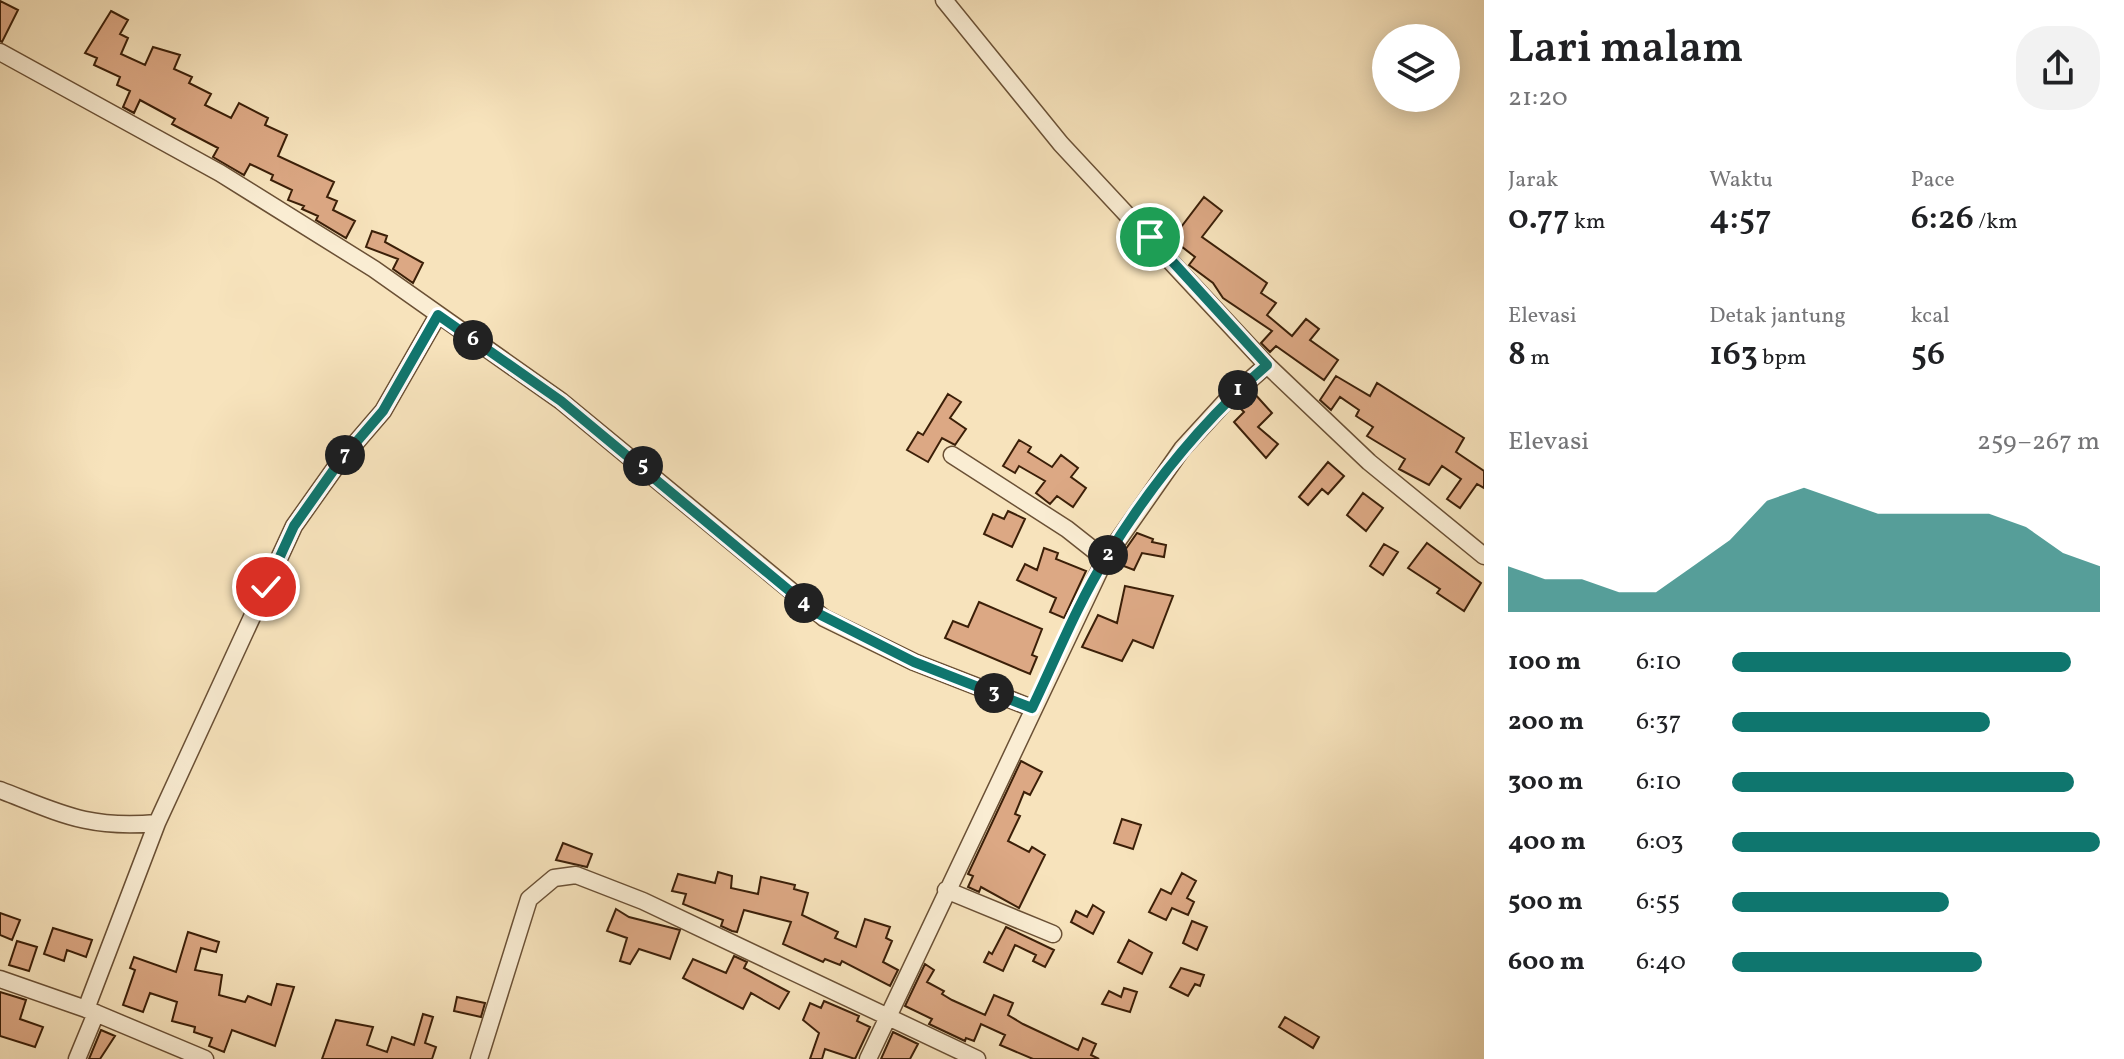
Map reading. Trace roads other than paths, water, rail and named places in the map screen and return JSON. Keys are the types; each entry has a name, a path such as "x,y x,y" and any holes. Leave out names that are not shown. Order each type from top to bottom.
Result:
{"street":[{"path":"944,0 1061,144 1267,365 1369,462 1484,556"},
{"path":"0,52 247,188 374,269 561,401 815,612 903,657 1032,708"},
{"path":"77,1059 157,823 294,526 340,461 383,411 438,315"},
{"path":"868,1059 1105,559 1182,449 1225,402 1267,365"},
{"path":"952,455 1067,529 1105,559"},
{"path":"0,790 103,826 157,823"},
{"path":"479,1059 529,899 542,885 564,875 576,875 643,901 977,1059"},
{"path":"946,890 1053,934"},
{"path":"0,979 91,1011 184,1055 205,1059"}]}
